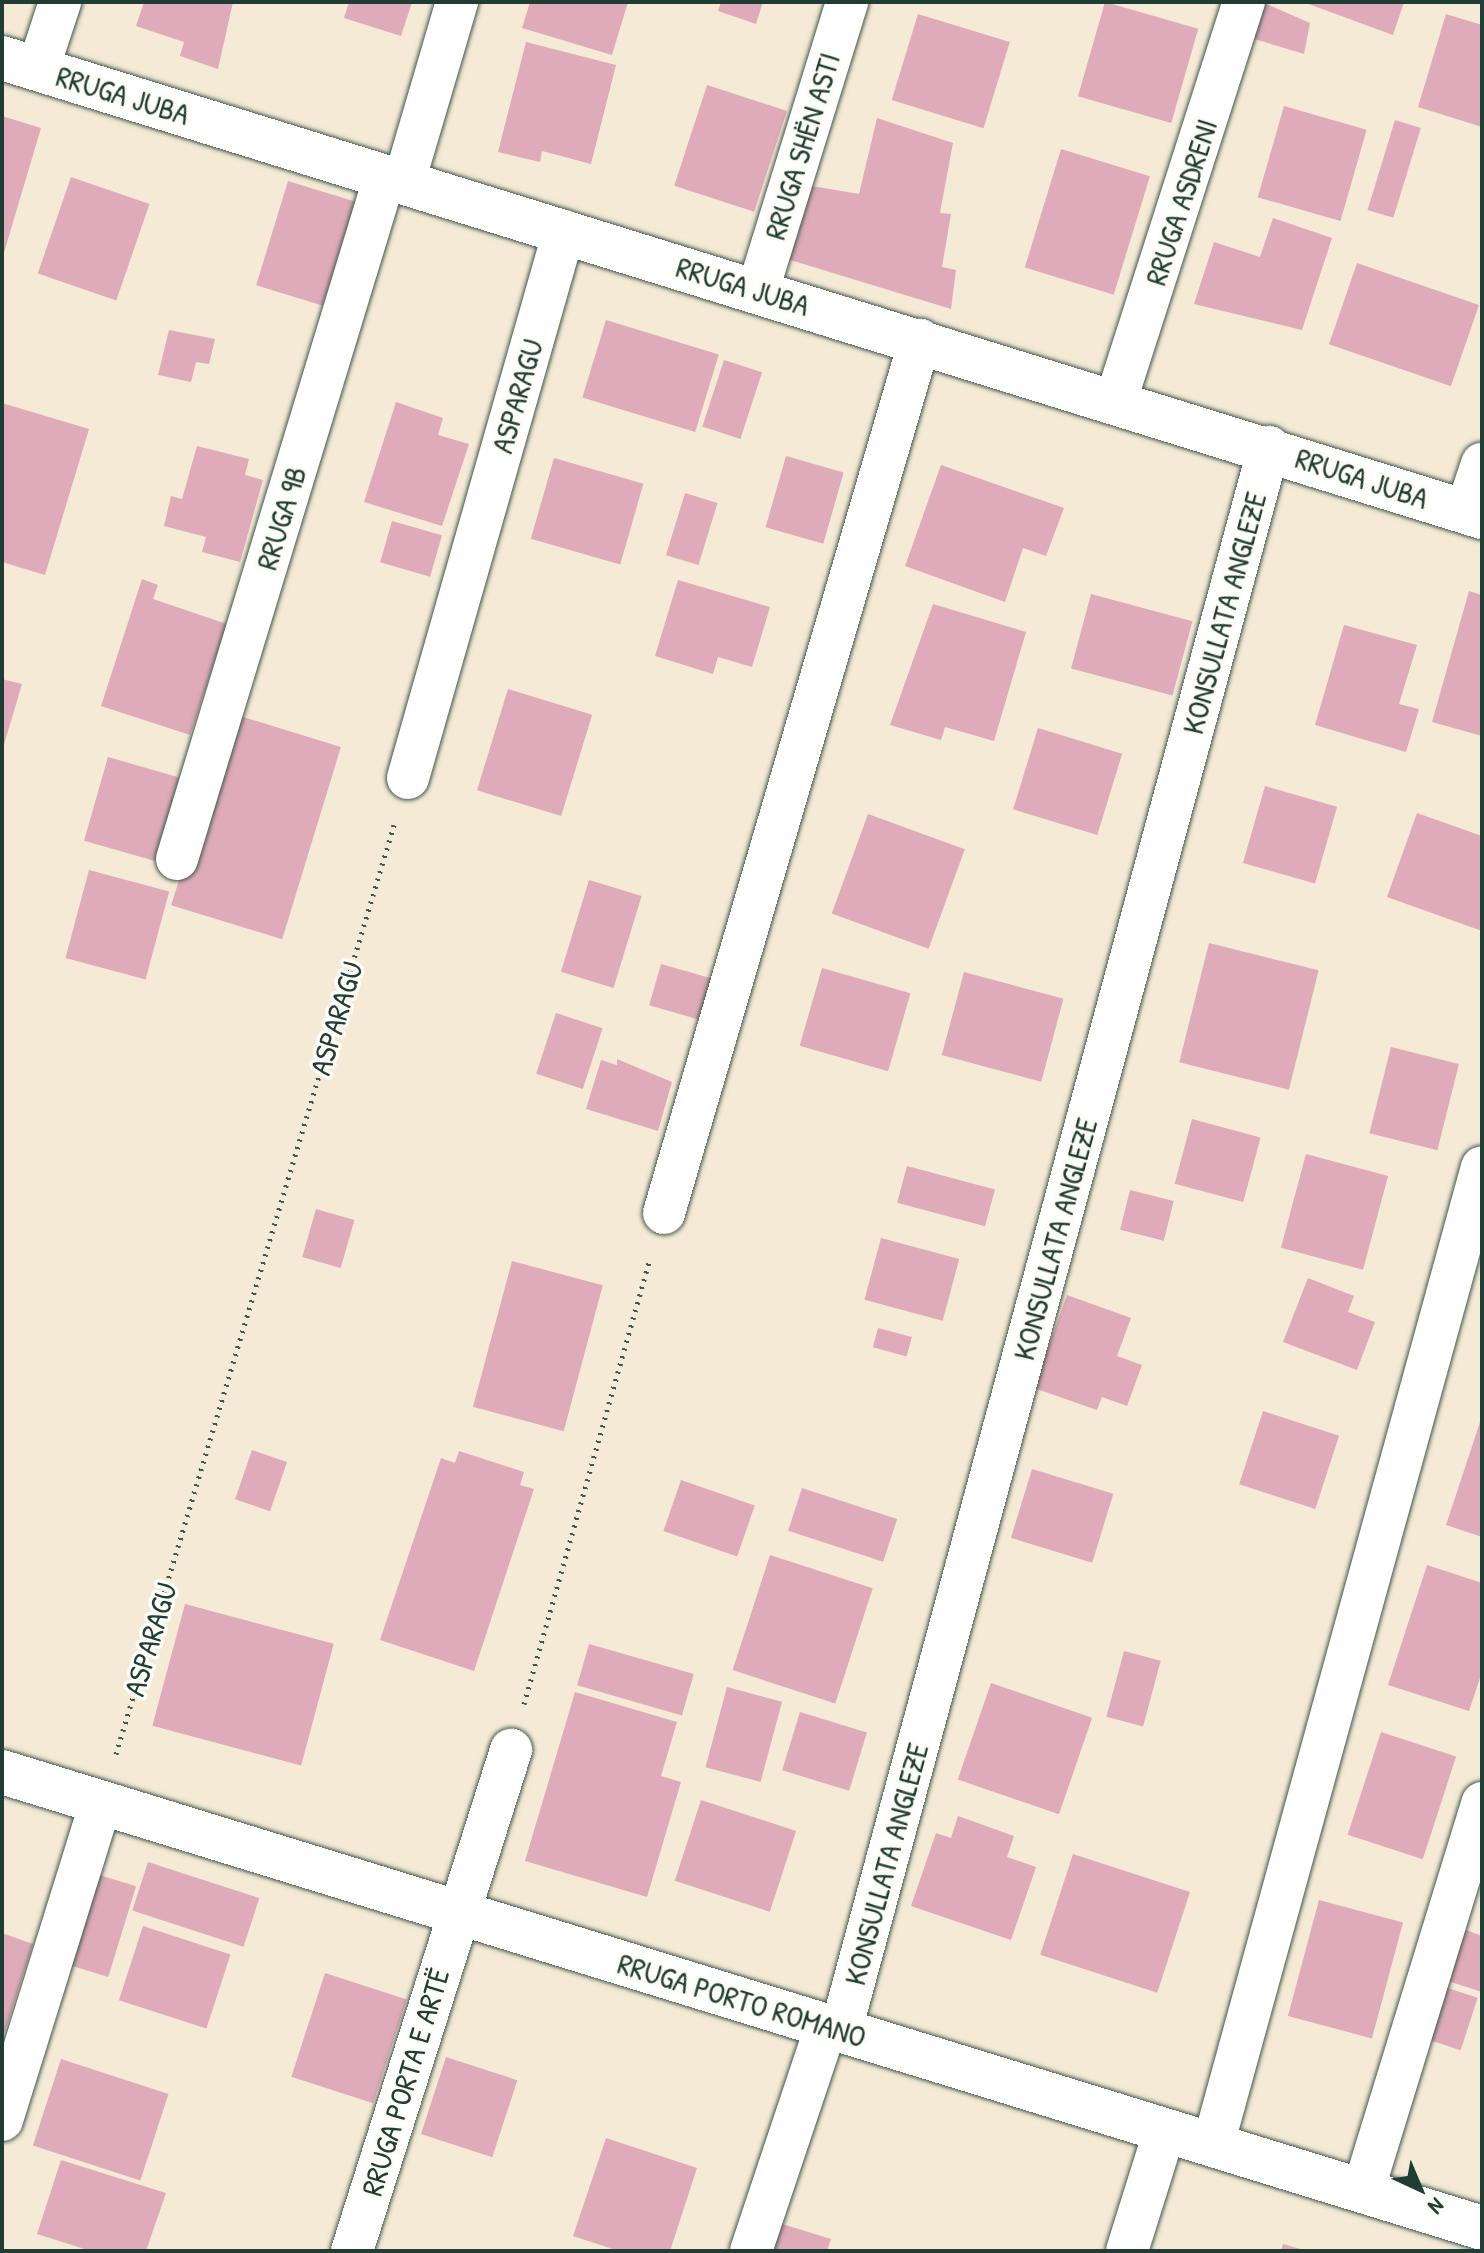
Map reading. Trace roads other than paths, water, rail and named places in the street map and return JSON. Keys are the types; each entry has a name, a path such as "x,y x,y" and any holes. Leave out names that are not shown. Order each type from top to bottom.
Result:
{"street":[{"path":"20,64 60,2"},
{"name":"RRUGA 9B","path":"177,859 395,179 457,2"},
{"name":"RRUGA SHËN ASTI","path":"758,290 847,2"},
{"name":"RRUGA ASDRENI","path":"1116,400 1244,2"},
{"name":"RRUGA JUBA","path":"20,64 1269,447 1474,514"},
{"name":"ASPARAGU","path":"408,778 564,231"},
{"path":"664,1213 920,340"},
{"name":"KONSULLATA ANGLEZE","path":"751,2251 834,2028 1269,447"},
{"path":"1474,514 1482,464"},
{"path":"1213,2145 1482,1167"},
{"name":"RRUGA PORTA E ARTË","path":"352,2251 511,1750"},
{"name":"RRUGA PORTO ROMANO","path":"2,1772 1482,2228"},
{"path":"2,2120 101,1803"},
{"path":"1363,2191 1482,1803"},
{"path":"1127,2251 1165,2130"}]}
